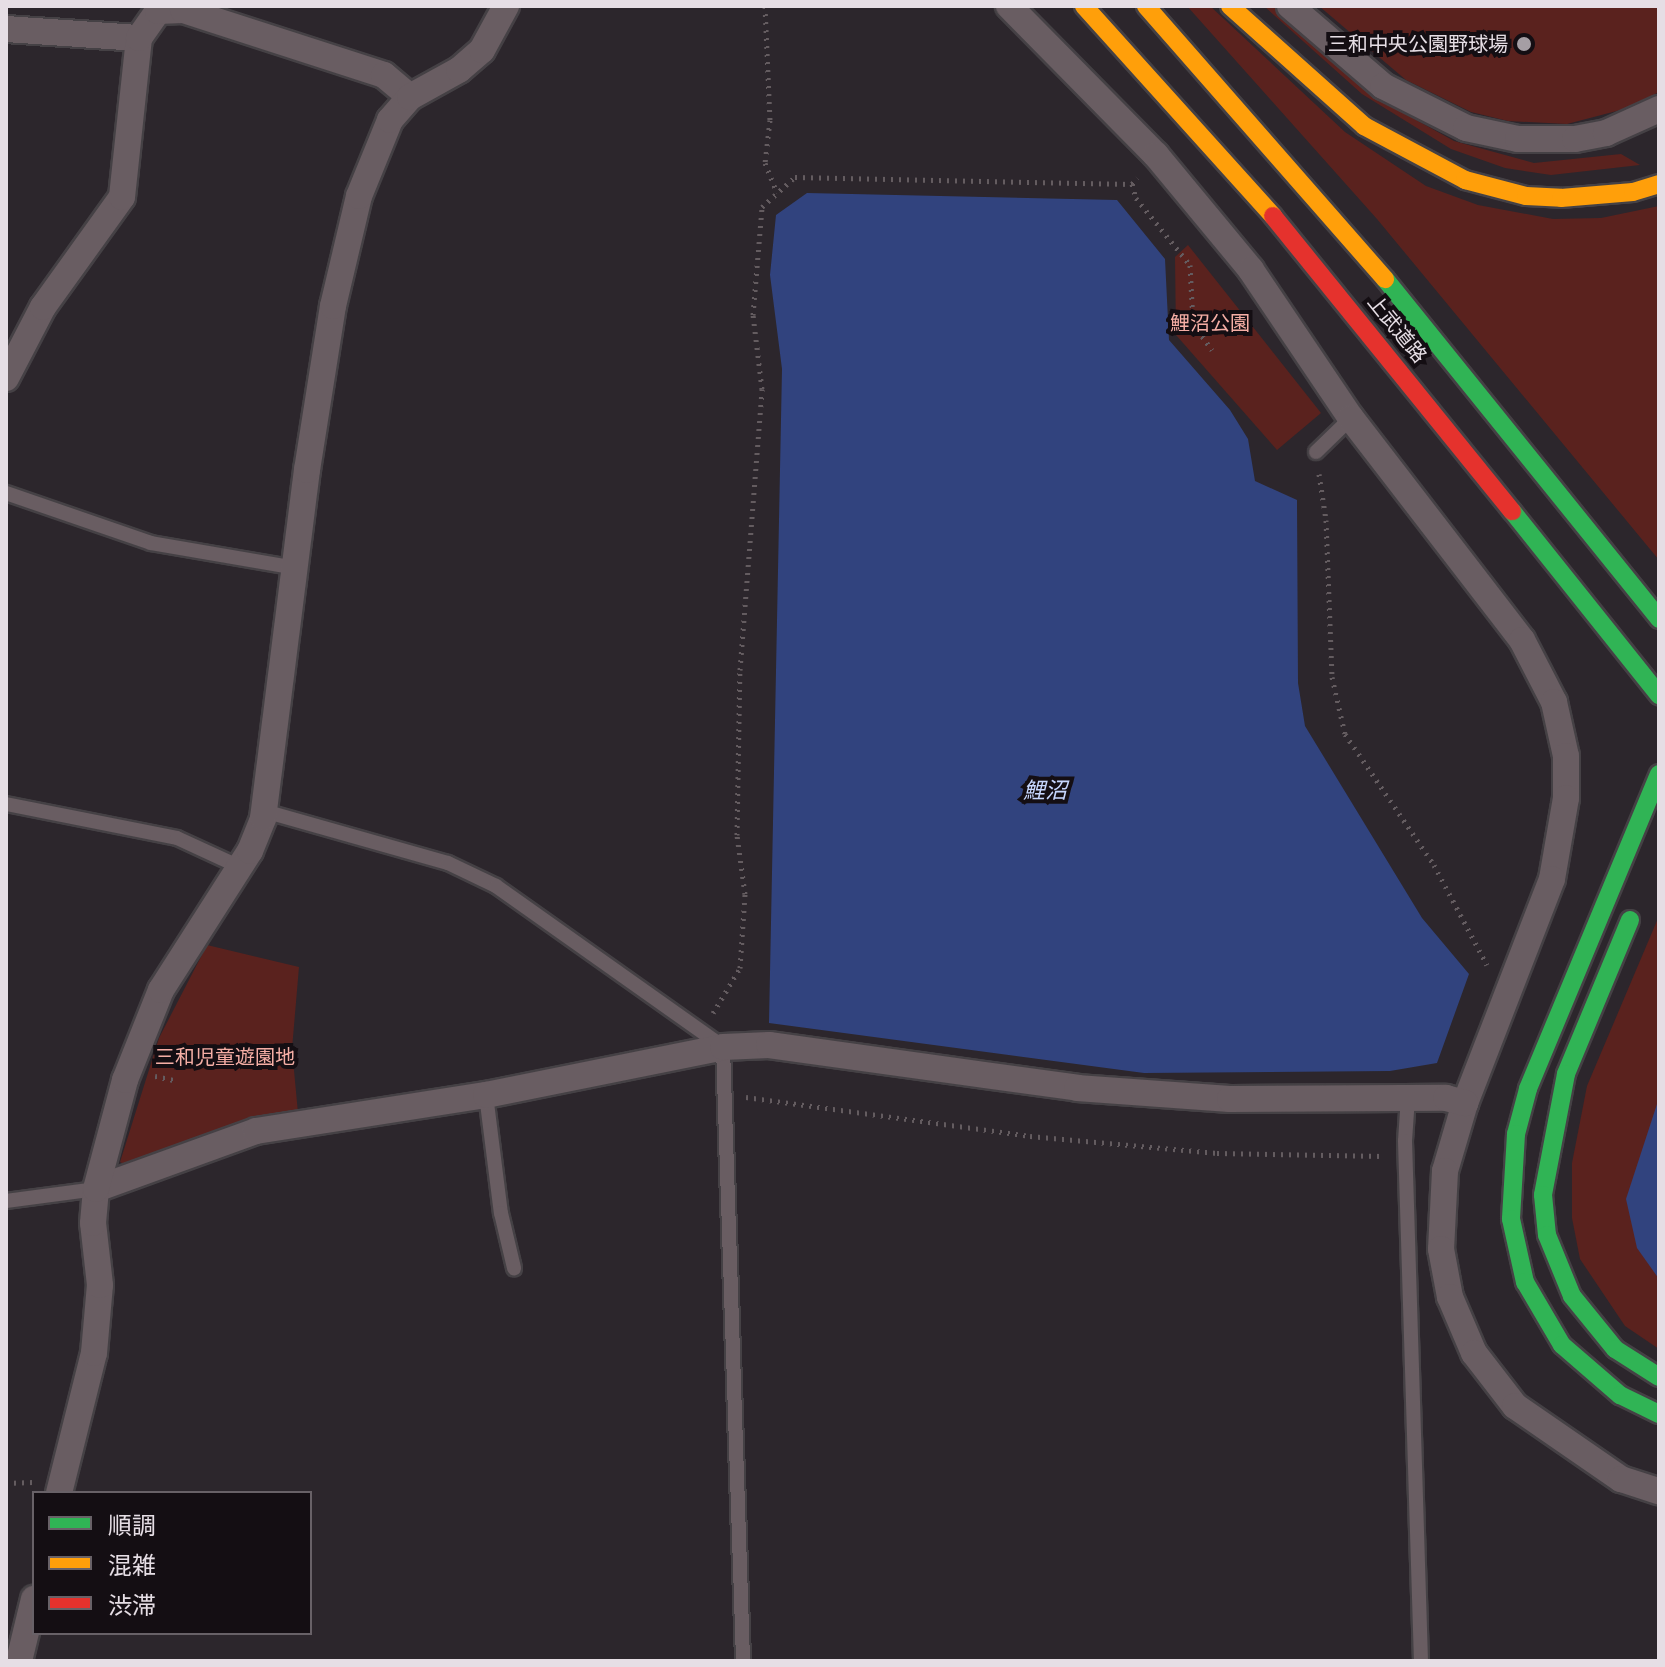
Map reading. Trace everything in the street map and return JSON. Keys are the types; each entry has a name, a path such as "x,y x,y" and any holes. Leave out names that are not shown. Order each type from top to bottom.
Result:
{"highway":[{"name":"上武道路","path":"1084,6 1318,266 1571,583 1655,703"},
{"name":"上武道路","path":"1146,6 1357,245 1659,619"},
{"path":"1230,6 1364,126 1465,180 1526,196 1561,198 1633,192 1659,184"},
{"path":"1659,774 1528,1089 1516,1134 1511,1219 1525,1282 1562,1345 1620,1395 1659,1414"},
{"path":"1636,907 1566,1074 1553,1121 1543,1195 1547,1235 1572,1296 1615,1349 1659,1377"}],"street":[{"path":"59,1491 100,1316 93,1223 96,1189 145,1024 173,969 240,867 264,811 296,568 346,246 390,120 410,97 459,70 482,50 506,6"},
{"path":"1009,6 1156,155 1261,282 1351,418 1522,640 1561,725 1566,798 1552,879 1465,1103 1445,1171 1441,1237 1450,1297 1474,1353 1515,1406 1621,1479 1659,1491"},
{"path":"1290,6 1383,86 1466,128 1518,139 1575,139 1606,133 1659,109"},
{"path":"6,378 43,307 122,197 139,38 158,11 183,10 384,75 410,97"},
{"path":"6,29 139,38"},
{"path":"96,1189 256,1131 486,1095 723,1047 769,1045 1077,1088 1214,1098 1408,1097 1465,1103"},
{"path":"19,1661 32,1607"}],"lane":[{"path":"1316,452 1351,418"},
{"path":"6,493 151,543 296,568"},
{"path":"6,804 177,838 240,867"},
{"path":"264,811 325,824 448,863 496,886 723,1047 743,1661"},
{"path":"486,1095 501,1213 514,1268"},
{"path":"1408,1097 1405,1156 1421,1661"},
{"path":"6,1201 96,1189"}],"path":[{"path":"765,6 770,120 765,163 777,193"},
{"path":"1132,184 1156,155"},
{"path":"700,1031 740,968 745,894 737,835 740,670 762,389 753,315 759,217 777,193 795,177 1132,184"},
{"path":"1132,184 1136,198 1190,265 1193,323 1212,350"},
{"path":"1316,452 1326,520 1332,677 1345,734 1458,905 1505,1002"},
{"path":"726,1099 753,1097 1030,1136 1217,1153 1405,1156"}],"green space":[{"path":"1187,6 1210,6 1345,132 1426,186 1478,205 1553,219 1601,218 1659,206 1659,560 1377,219"},
{"path":"1264,6 1274,6 1391,106 1454,141 1534,163 1621,154 1640,165 1551,175 1505,168 1451,149 1362,94"},
{"name":"三和中央公園野球場","path":"1319,6 1659,6 1659,92 1628,108 1567,124 1508,121 1471,112 1406,80"},
{"name":"鯉沼公園","path":"1188,245 1321,413 1277,450 1176,335 1175,257"},
{"path":"1659,916 1659,1349 1625,1326 1580,1259 1572,1218 1572,1163 1587,1086"},
{"name":"三和児童遊園地","path":"207,945 299,967 292,1049 298,1113 210,1134 128,1166 120,1162 159,1038"}],"water":[{"name":"鯉沼","path":"807,193 1117,200 1165,259 1169,340 1230,410 1248,439 1255,481 1297,500 1298,683 1305,726 1422,918 1469,974 1437,1063 1390,1071 1144,1073 769,1023 782,369 770,275 776,215"},
{"path":"1659,1098 1659,1279 1637,1248 1626,1199"}],"traffic: fast":[{"path":"1385,279 1659,619"},
{"path":"1512,511 1659,695"},
{"path":"1659,774 1528,1089 1516,1134 1511,1219 1525,1282 1562,1345 1620,1395 1659,1414"},
{"path":"1630,920 1566,1074 1543,1195 1547,1235 1572,1296 1615,1349 1659,1377"}],"traffic: slow":[{"path":"1084,6 1273,216"},
{"path":"1146,6 1385,279"},
{"path":"1230,6 1364,126 1465,180 1526,196 1561,198 1633,192 1659,184"}],"traffic: jam":[{"path":"1273,216 1512,511"}],"place":[{"name":"三和中央公園野球場","path":"1524,44"}]}
